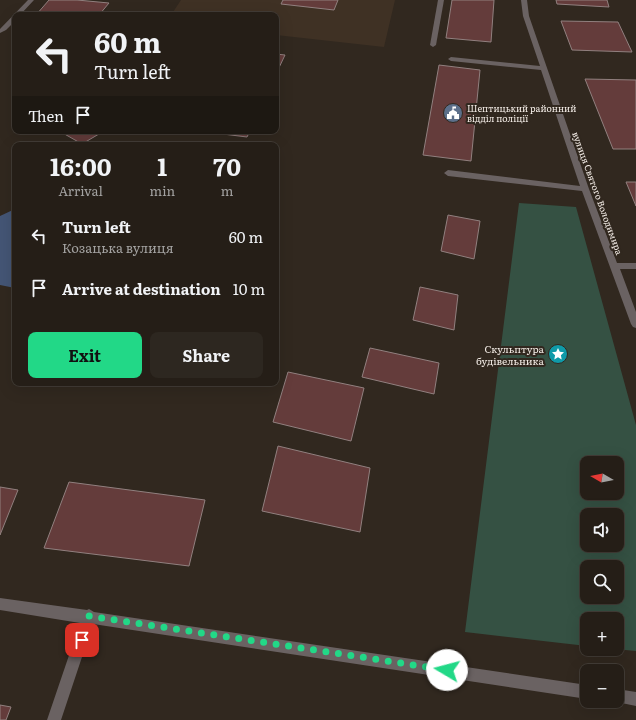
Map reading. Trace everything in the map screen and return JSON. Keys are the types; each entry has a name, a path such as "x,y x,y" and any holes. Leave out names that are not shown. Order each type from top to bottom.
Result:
{"street":[{"path":"20,12 31,0"},
{"path":"432,45 441,0"},
{"name":"вулиця Святого Володимира","path":"524,0 526,16 585,189 636,324"},
{"path":"0,31 12,20"},
{"path":"451,59 544,68"},
{"path":"448,173 585,189"},
{"path":"613,266 636,266"},
{"path":"0,604 89,616 580,691"},
{"path":"54,720 89,616"},
{"path":"624,697 636,699"}],"shaded area":[{"path":"181,0 395,0 384,47 279,35 279,12 173,12"}],"green space":[{"path":"519,203 576,207 636,425 636,651 624,650 624,612 580,612 580,645 465,632"}],"water":[{"path":"12,210 12,287 0,285 0,216"}],"building":[{"path":"49,0 77,0 109,3 102,12 39,12"},
{"path":"283,0 338,0 334,10 281,4"},
{"path":"452,0 494,0 491,42 446,38"},
{"path":"556,0 607,0 609,7 557,4"},
{"path":"561,21 618,22 632,52 572,50"},
{"path":"279,54 285,55 279,68"},
{"name":"Шептицький районний відділ поліції","path":"439,65 480,70 471,161 423,155"},
{"path":"585,79 636,80 636,149 613,149"},
{"path":"64,134 99,134 85,142 78,142"},
{"path":"223,134 248,134 247,137"},
{"path":"626,182 636,182 636,206"},
{"path":"448,215 480,221 474,259 441,251"},
{"path":"420,287 458,295 454,330 413,320"},
{"path":"370,348 439,363 434,394 362,377"},
{"path":"288,372 364,388 351,441 273,422"},
{"path":"278,446 370,468 360,532 262,511"},
{"path":"69,482 205,500 189,566 44,548"},
{"path":"0,487 18,490 0,535"},
{"path":"0,705 11,707 6,720 0,720"}],"place":[{"name":"Шептицький районний відділ поліції","path":"453,113"},
{"name":"Скульптура будівельника","path":"558,354"}],"route":[{"path":"82,640 89,616 447,670"}]}
